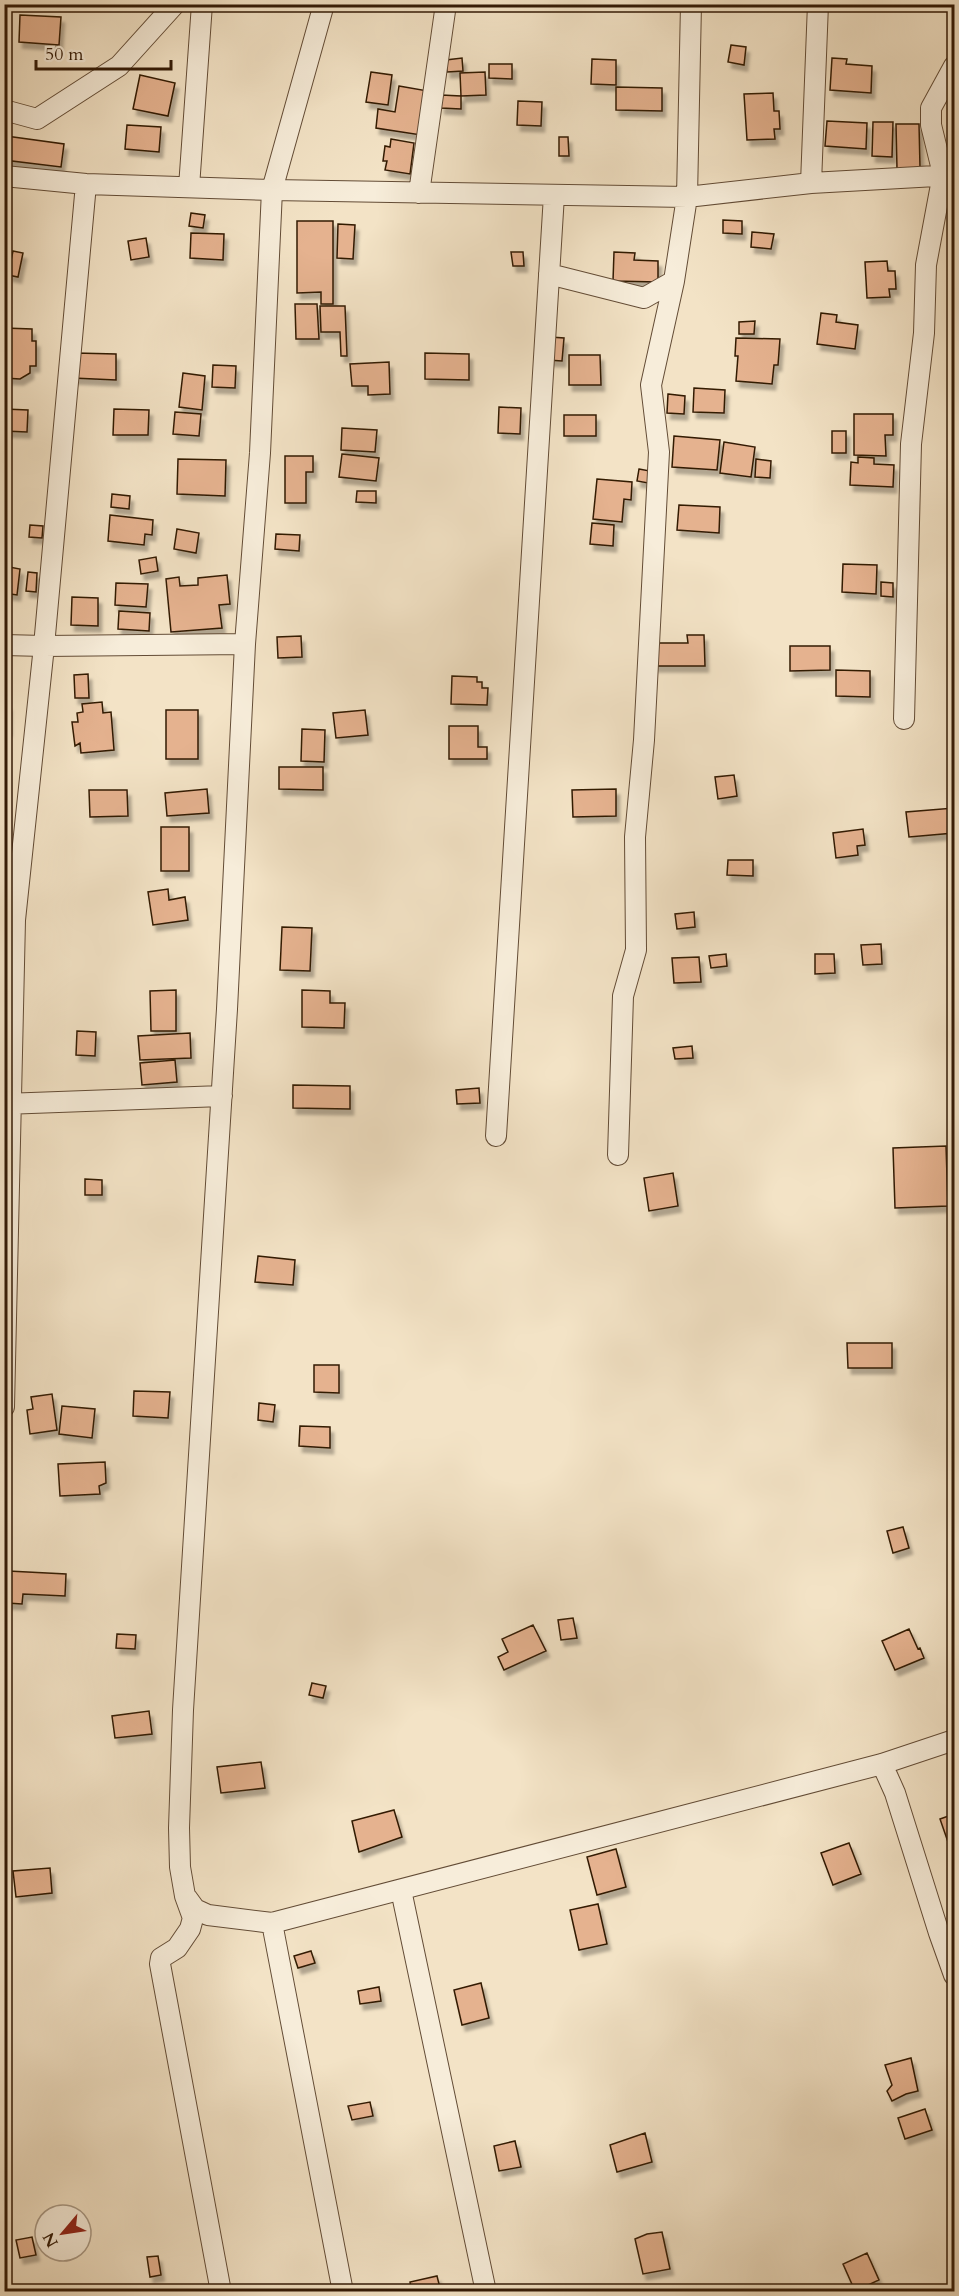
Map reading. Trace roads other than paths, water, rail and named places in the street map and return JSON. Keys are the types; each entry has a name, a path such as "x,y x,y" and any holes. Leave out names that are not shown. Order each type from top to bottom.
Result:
{"street":[{"path":"4,110 37,119 119,66 175,4"},
{"path":"189,187 202,4"},
{"path":"221,2292 160,1964 161,1958 177,1948 190,1929 193,1918 185,1896 180,1867 183,1710 222,1096 245,644 260,453 272,190 324,4"},
{"path":"420,193 446,4"},
{"path":"618,1155 622,996 636,950 635,837 644,740 659,452 651,385 674,281 687,197 691,4"},
{"path":"811,183 818,4"},
{"path":"904,719 911,444 924,333 926,266 949,175 931,125 932,108 954,66"},
{"path":"4,176 86,184 272,190 687,197 811,183 949,175"},
{"path":"4,1407 8,1104 15,921 44,646 86,184"},
{"path":"496,1136 554,195"},
{"path":"549,274 644,298 674,281"},
{"path":"4,645 245,644"},
{"path":"8,1104 222,1096"},
{"path":"185,1896 195,1909 208,1915 272,1923 882,1764 954,1740"},
{"path":"882,1764 895,1792 954,1975"},
{"path":"401,1890 486,2292"},
{"path":"272,1923 343,2292"}]}
